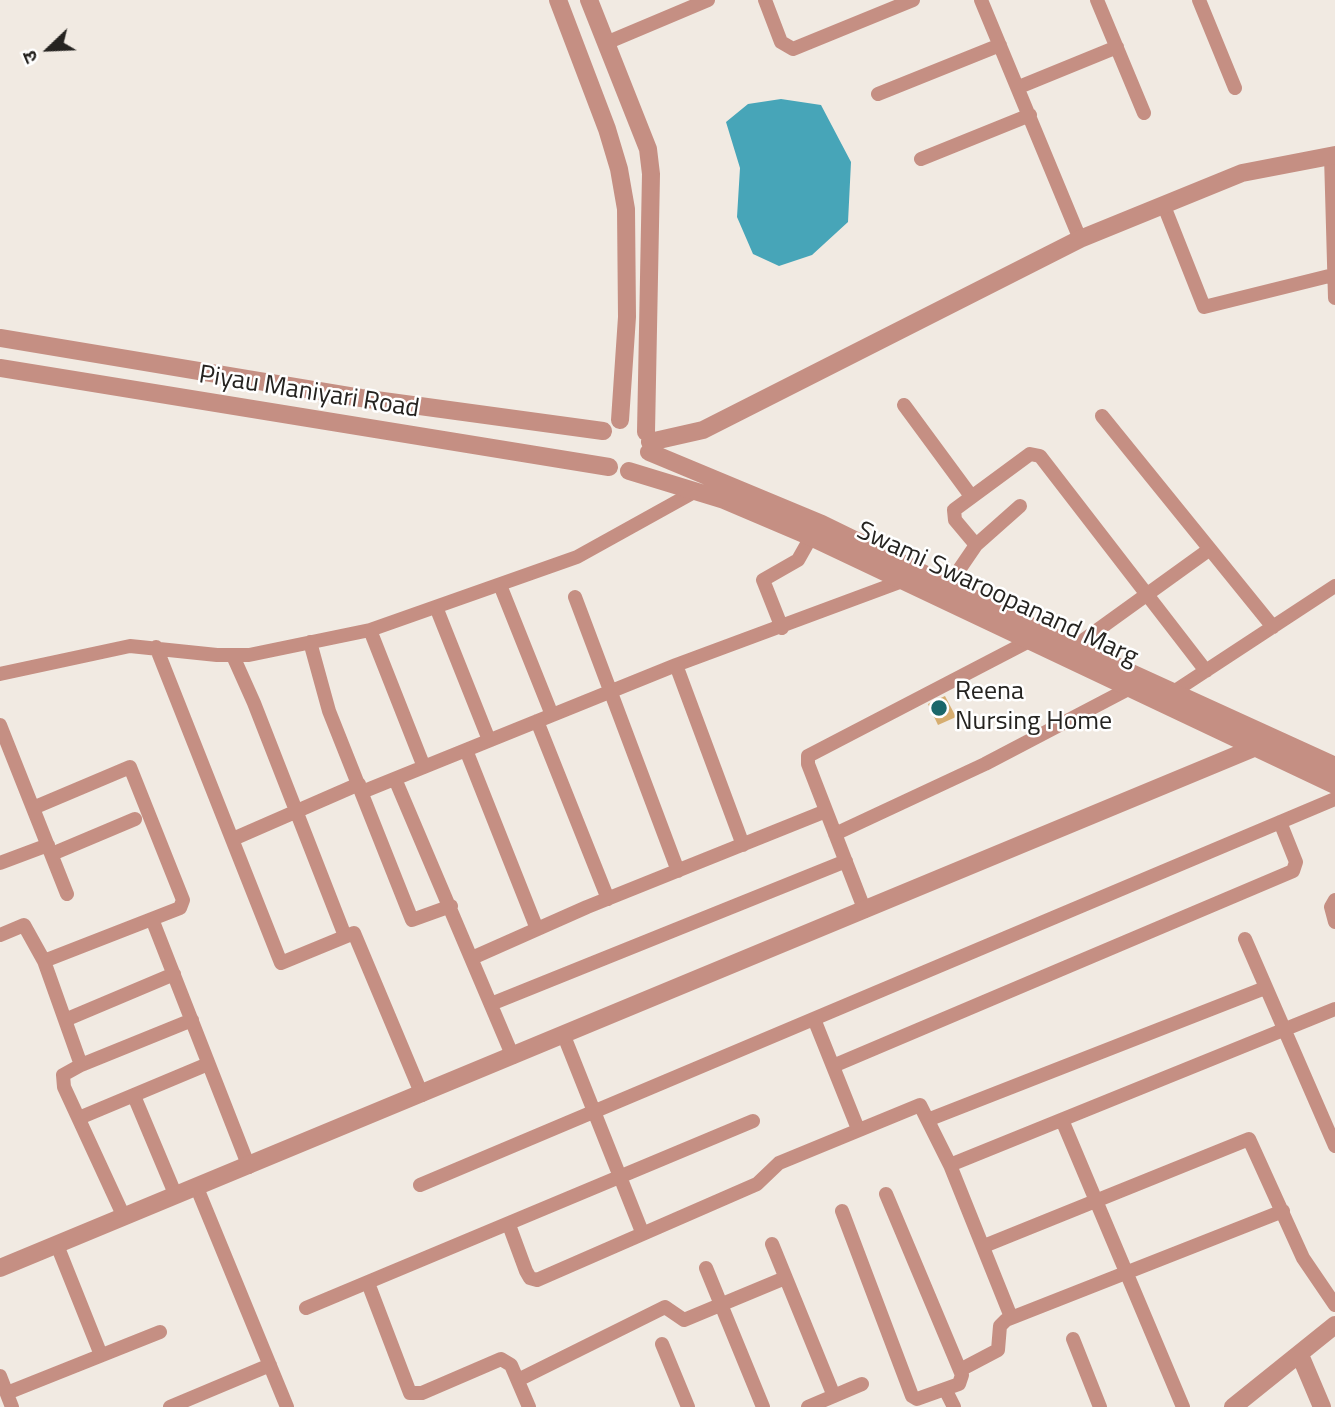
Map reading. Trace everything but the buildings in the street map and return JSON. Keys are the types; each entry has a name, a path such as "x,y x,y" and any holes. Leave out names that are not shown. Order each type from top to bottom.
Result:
{"street":[{"path":"558,0 607,129 619,169 626,209 627,317 620,420"},
{"path":"589,0 648,149 651,174 648,442 638,468 629,471 610,467 599,450 603,431 620,420 630,421 648,442"},
{"path":"765,0 781,42 793,49 913,0"},
{"path":"981,0 1031,115 1080,239"},
{"path":"1097,0 1144,113"},
{"path":"1199,0 1235,88"},
{"path":"606,43 699,2"},
{"path":"878,94 1000,45"},
{"path":"1019,87 1116,47"},
{"path":"920,159 1031,115"},
{"path":"648,442 703,430 1080,239 1242,173 1333,156 1335,298"},
{"path":"1164,206 1199,302 1204,307 1333,275"},
{"name":"Piyau Maniyari Road","path":"0,338 361,398 603,431"},
{"name":"Piyau Maniyari Road","path":"0,368 610,467"},
{"path":"904,405 971,496"},
{"path":"1102,416 1273,627"},
{"name":"Swami Swaroopanand Marg","path":"648,442 1074,647 1175,691 1335,785"},
{"path":"976,545 953,515 954,510 1024,458 1035,453 1206,671"},
{"name":"Swami Swaroopanand Marg","path":"629,471 696,491 811,537 1130,688 1265,744 1335,766"},
{"path":"0,674 130,646 233,656 370,630 500,585 598,547 696,491"},
{"path":"948,586 976,545 1020,506"},
{"path":"782,628 763,580 798,560 811,537"},
{"path":"1074,647 1210,549"},
{"path":"233,839 296,810 395,779 676,665 782,628 905,580"},
{"path":"500,585 552,715"},
{"path":"1175,691 1335,586"},
{"path":"575,597 678,871"},
{"path":"436,607 489,740"},
{"path":"370,630 424,767"},
{"path":"865,911 808,764 812,751 1031,640"},
{"path":"310,642 329,711 412,920 451,906"},
{"path":"156,647 281,963 354,933 422,1095"},
{"path":"233,656 345,936"},
{"path":"676,665 743,845"},
{"path":"835,834 985,764 1130,688"},
{"path":"537,721 608,899"},
{"path":"0,725 67,894"},
{"path":"0,1268 1265,744"},
{"path":"466,750 537,929"},
{"path":"0,768 15,762"},
{"path":"33,808 125,767 134,770 183,900 180,908 44,961"},
{"path":"395,779 513,1057"},
{"path":"420,1185 1335,799"},
{"path":"472,958 608,899 826,811"},
{"path":"0,863 50,849 135,819"},
{"path":"833,1066 1293,871 1296,862 1280,822"},
{"path":"491,1004 846,861"},
{"path":"1335,900 1331,906 1335,922"},
{"path":"152,919 248,1167"},
{"path":"0,935 24,925 44,961 81,1065"},
{"path":"1245,939 1285,1031 1330,1120 1335,1146"},
{"path":"65,1020 174,974"},
{"path":"930,1119 1265,988"},
{"path":"950,1165 1335,1009"},
{"path":"814,1019 858,1129"},
{"path":"124,1217 62,1081 67,1071 192,1020"},
{"path":"564,1036 642,1232"},
{"path":"79,1118 208,1064"},
{"path":"134,1096 176,1196"},
{"path":"509,1225 526,1271 530,1278 537,1280 757,1184 779,1163 920,1105 930,1119 950,1165 1011,1317"},
{"path":"1062,1120 1182,1407"},
{"path":"306,1308 622,1179 753,1121"},
{"path":"984,1246 1249,1139 1303,1258 1335,1305"},
{"path":"197,1188 287,1407"},
{"path":"842,1211 912,1396 917,1399 945,1389 962,1380 960,1370 886,1195"},
{"path":"960,1370 998,1350 1000,1326 1011,1317 1283,1211"},
{"path":"772,1244 834,1396"},
{"path":"57,1245 102,1355"},
{"path":"706,1268 763,1407"},
{"path":"518,1380 665,1307 684,1320 785,1278"},
{"path":"368,1283 410,1393 422,1393 501,1359 511,1365 529,1407"},
{"path":"1233,1407 1253,1401 1335,1325"},
{"path":"0,1376 10,1400 102,1355 160,1332"},
{"path":"1073,1339 1100,1407"},
{"path":"662,1344 686,1404 670,1407"},
{"path":"1300,1355 1322,1407"},
{"path":"170,1407 270,1365"},
{"path":"808,1407 862,1384"},
{"path":"945,1389 954,1407"}],"water":[{"path":"781,99 821,105 851,162 848,222 812,255 779,266 753,254 737,217 740,168 726,122 748,104"}],"place":[{"name":"Reena Nursing Home","path":"939,708"}]}
